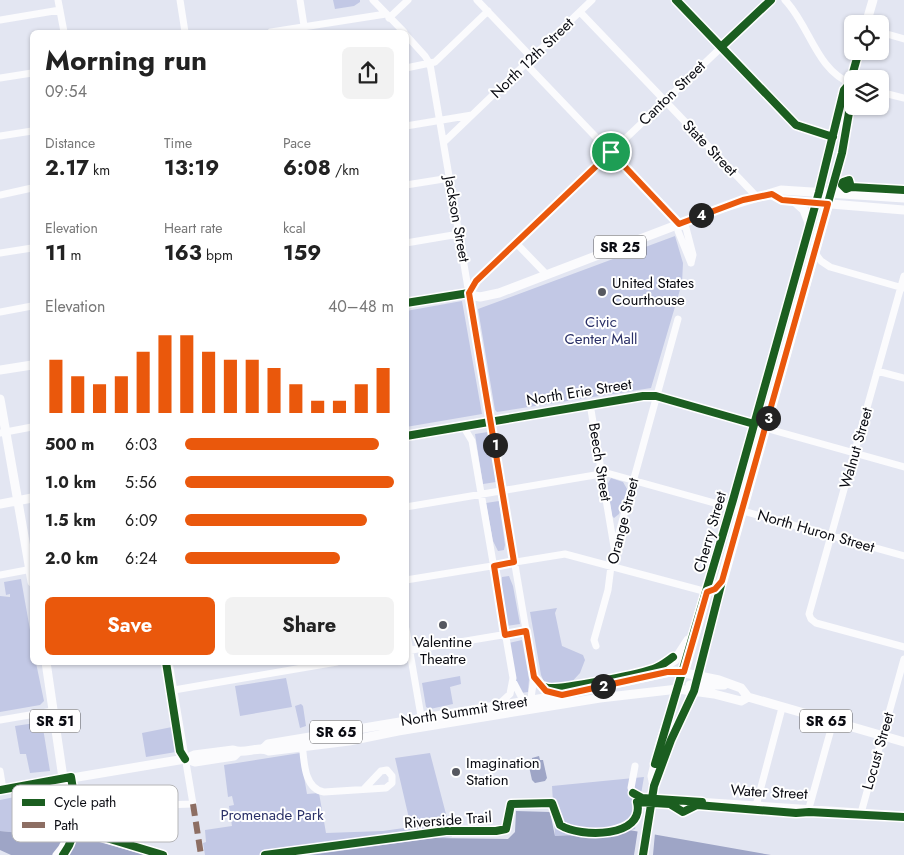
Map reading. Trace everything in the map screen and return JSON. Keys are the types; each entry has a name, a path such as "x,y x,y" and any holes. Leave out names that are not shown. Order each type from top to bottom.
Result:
{"main road":[{"path":"869,15 873,0"},
{"name":"Cherry Street","path":"654,786 652,776 707,592 810,225 844,90"},
{"name":"Cherry Street","path":"654,786 660,776 671,740 694,688 722,581 832,193 849,115"},
{"name":"SR 25","path":"409,303 469,293 480,297 490,296 679,224 780,190 904,198"},
{"path":"772,194 782,200 904,210"},
{"path":"794,201 804,210 810,225"},
{"path":"0,370 30,365"},
{"name":"North Erie Street","path":"409,435 491,420 642,396 656,396 765,428"},
{"path":"0,399 3,432 30,564"},
{"path":"0,504 30,498"},
{"path":"644,678 667,667 679,656 700,615"},
{"name":"SR 51","path":"46,665 63,778"},
{"name":"North Summit Street","path":"24,785 185,759 194,755 264,748 268,744 370,736 496,706 562,695 667,672 698,674 741,688 748,697 904,742"},
{"path":"694,688 733,686"},
{"name":"North Summit Street","path":"329,738 366,727 422,723 678,689 694,688 741,700 748,697"},
{"path":"637,694 664,697 669,705 669,716"},
{"path":"366,727 371,731 370,736"},
{"path":"643,855 654,786"}],"street":[{"path":"58,0 64,30"},
{"path":"180,0 185,30"},
{"path":"300,0 305,30 388,16 408,0"},
{"path":"373,0 402,30"},
{"path":"477,0 532,58"},
{"name":"North 12th Street","path":"444,142 592,0"},
{"path":"676,0 796,126 833,138"},
{"name":"Canton Street","path":"469,293 474,283 771,0"},
{"path":"785,0 799,16 823,60 844,80"},
{"path":"0,20 60,10"},
{"path":"409,68 430,64 488,11"},
{"name":"State Street","path":"580,12 757,197"},
{"path":"889,35 904,39"},
{"name":"Jackson Street","path":"409,38 426,56 430,64 444,142 534,677 527,700"},
{"path":"526,64 679,224 686,228 693,256 691,263 678,231 679,224"},
{"path":"0,78 30,73"},
{"path":"889,94 904,98"},
{"path":"409,125 472,115"},
{"path":"0,136 30,131"},
{"path":"409,185 450,178"},
{"path":"0,195 30,188"},
{"path":"409,242 459,234"},
{"path":"516,243 547,275"},
{"path":"0,253 30,248"},
{"path":"815,253 821,261 830,267 902,288"},
{"name":"Walnut Street","path":"904,276 810,614 811,619 904,647"},
{"path":"0,312 30,306"},
{"name":"Orange Street","path":"596,646 594,640 608,590 610,565 678,319"},
{"path":"878,370 904,378"},
{"name":"Beech Street","path":"590,404 614,550"},
{"path":"463,426 472,441 512,678 510,694 496,706"},
{"path":"3,432 30,427"},
{"name":"North Erie Street","path":"765,428 904,467"},
{"name":"North Huron Street","path":"409,506 610,473 904,556"},
{"path":"409,580 565,554 707,592 711,596 716,609"},
{"path":"0,575 30,569"},
{"path":"707,592 715,589 722,581"},
{"path":"409,651 526,631"},
{"path":"409,656 422,723"},
{"name":"Locust Street","path":"861,813 904,659"},
{"path":"170,665 193,804 178,804"},
{"path":"174,690 292,666"},
{"path":"534,677 546,691 562,695"},
{"path":"512,678 527,700 528,710"},
{"path":"756,806 782,708"},
{"path":"0,720 53,711"},
{"path":"810,808 833,722"},
{"path":"302,742 308,782 313,788 324,792 364,789"},
{"name":"Water Street","path":"635,766 631,788 637,797 904,815"},
{"path":"0,771 2,789"},
{"path":"63,778 64,785"},
{"path":"56,855 65,842"}],"green space":[{"path":"333,0 360,0 360,2 354,6 335,9"},
{"name":"Civic Center Mall","path":"675,236 683,263 682,283 651,388 497,412 495,410 478,309"},
{"path":"462,301 482,414 409,426 409,310"},
{"path":"488,432 496,482 483,484 475,434"},
{"path":"611,478 623,482 627,489 619,514 614,518 612,516 607,485"},
{"path":"499,501 505,545 504,550 498,551 493,541 486,503"},
{"path":"509,576 513,586 520,624 507,626 501,590 502,577"},
{"path":"21,579 30,630 30,665 36,665 44,701 40,705 0,712 0,596 10,597 10,594 6,595 4,582"},
{"path":"557,608 555,613 562,646 583,655 585,660 580,673 568,686 551,687 545,684 541,675 530,612"},
{"path":"522,640 529,679 528,692 521,693 515,678 509,643"},
{"path":"460,676 461,684 450,687 453,704 430,709 426,707 422,683"},
{"path":"286,678 292,707 240,716 235,686"},
{"path":"301,704 303,706 306,726 300,728 295,706"},
{"path":"42,722 50,771 30,773 26,754 20,754 15,726"},
{"path":"172,727 176,752 146,757 142,733"},
{"name":"Promenade Park","path":"300,753 307,794 319,793 326,833 383,831 411,827 395,758 430,753 452,837 310,855 205,855 203,843 206,842 205,830 232,826 229,806 234,805 232,796 228,797 224,765"},
{"path":"644,777 635,829 606,837 587,837 574,834 555,836 552,786"},
{"path":"12,798 12,832 0,831 0,800"}],"shaded area":[{"path":"539,756 540,760 543,760 547,778 545,781 535,783 532,780 528,762 532,761 532,758"},
{"path":"516,811 550,812 555,836 609,836 629,830 771,855 310,855 434,838 508,839 515,832"},
{"path":"0,831 12,832 12,842 99,842 146,855 11,855 0,850"}],"pier":[{"path":"638,829 655,833 653,855 634,855"}],"marked path":[{"path":"193,804 201,855"}],"cycle path":[{"path":"676,0 796,125 833,137"},
{"path":"721,47 771,0"},
{"path":"655,764 733,500 819,192 844,90 850,83 856,60"},
{"path":"643,855 654,786 671,740 694,691 722,581 842,153 849,115"},
{"path":"851,187 849,180 843,182 842,185 846,189 851,187 904,190"},
{"path":"409,303 469,293"},
{"path":"409,435 643,396 656,396 754,424"},
{"path":"545,687 580,685 631,675 656,668 673,657"},
{"path":"166,665 180,751 185,759"},
{"path":"27,785 71,777 72,785"},
{"path":"0,790 12,788"},
{"path":"633,793 642,798 702,802"},
{"name":"Riverside Trail","path":"265,855 446,831 496,831 506,829 511,804 552,803 560,825 582,832 596,833 622,829 632,823 637,814 637,802 670,804 683,812 697,805 796,813 904,817"},
{"path":"63,855 71,842"},
{"path":"120,842 163,855"}],"place":[{"name":"United States Courthouse","path":"602,292"},
{"name":"Valentine Theatre","path":"443,625"},
{"name":"Imagination Station","path":"456,772"}],"route":[{"path":"611,152 679,224 743,200 772,194 782,200 828,204 722,581 715,589 707,592 684,672 667,672 562,695 546,691 534,677 526,631 505,635 494,566 514,562 469,293 476,281 611,152"}]}
